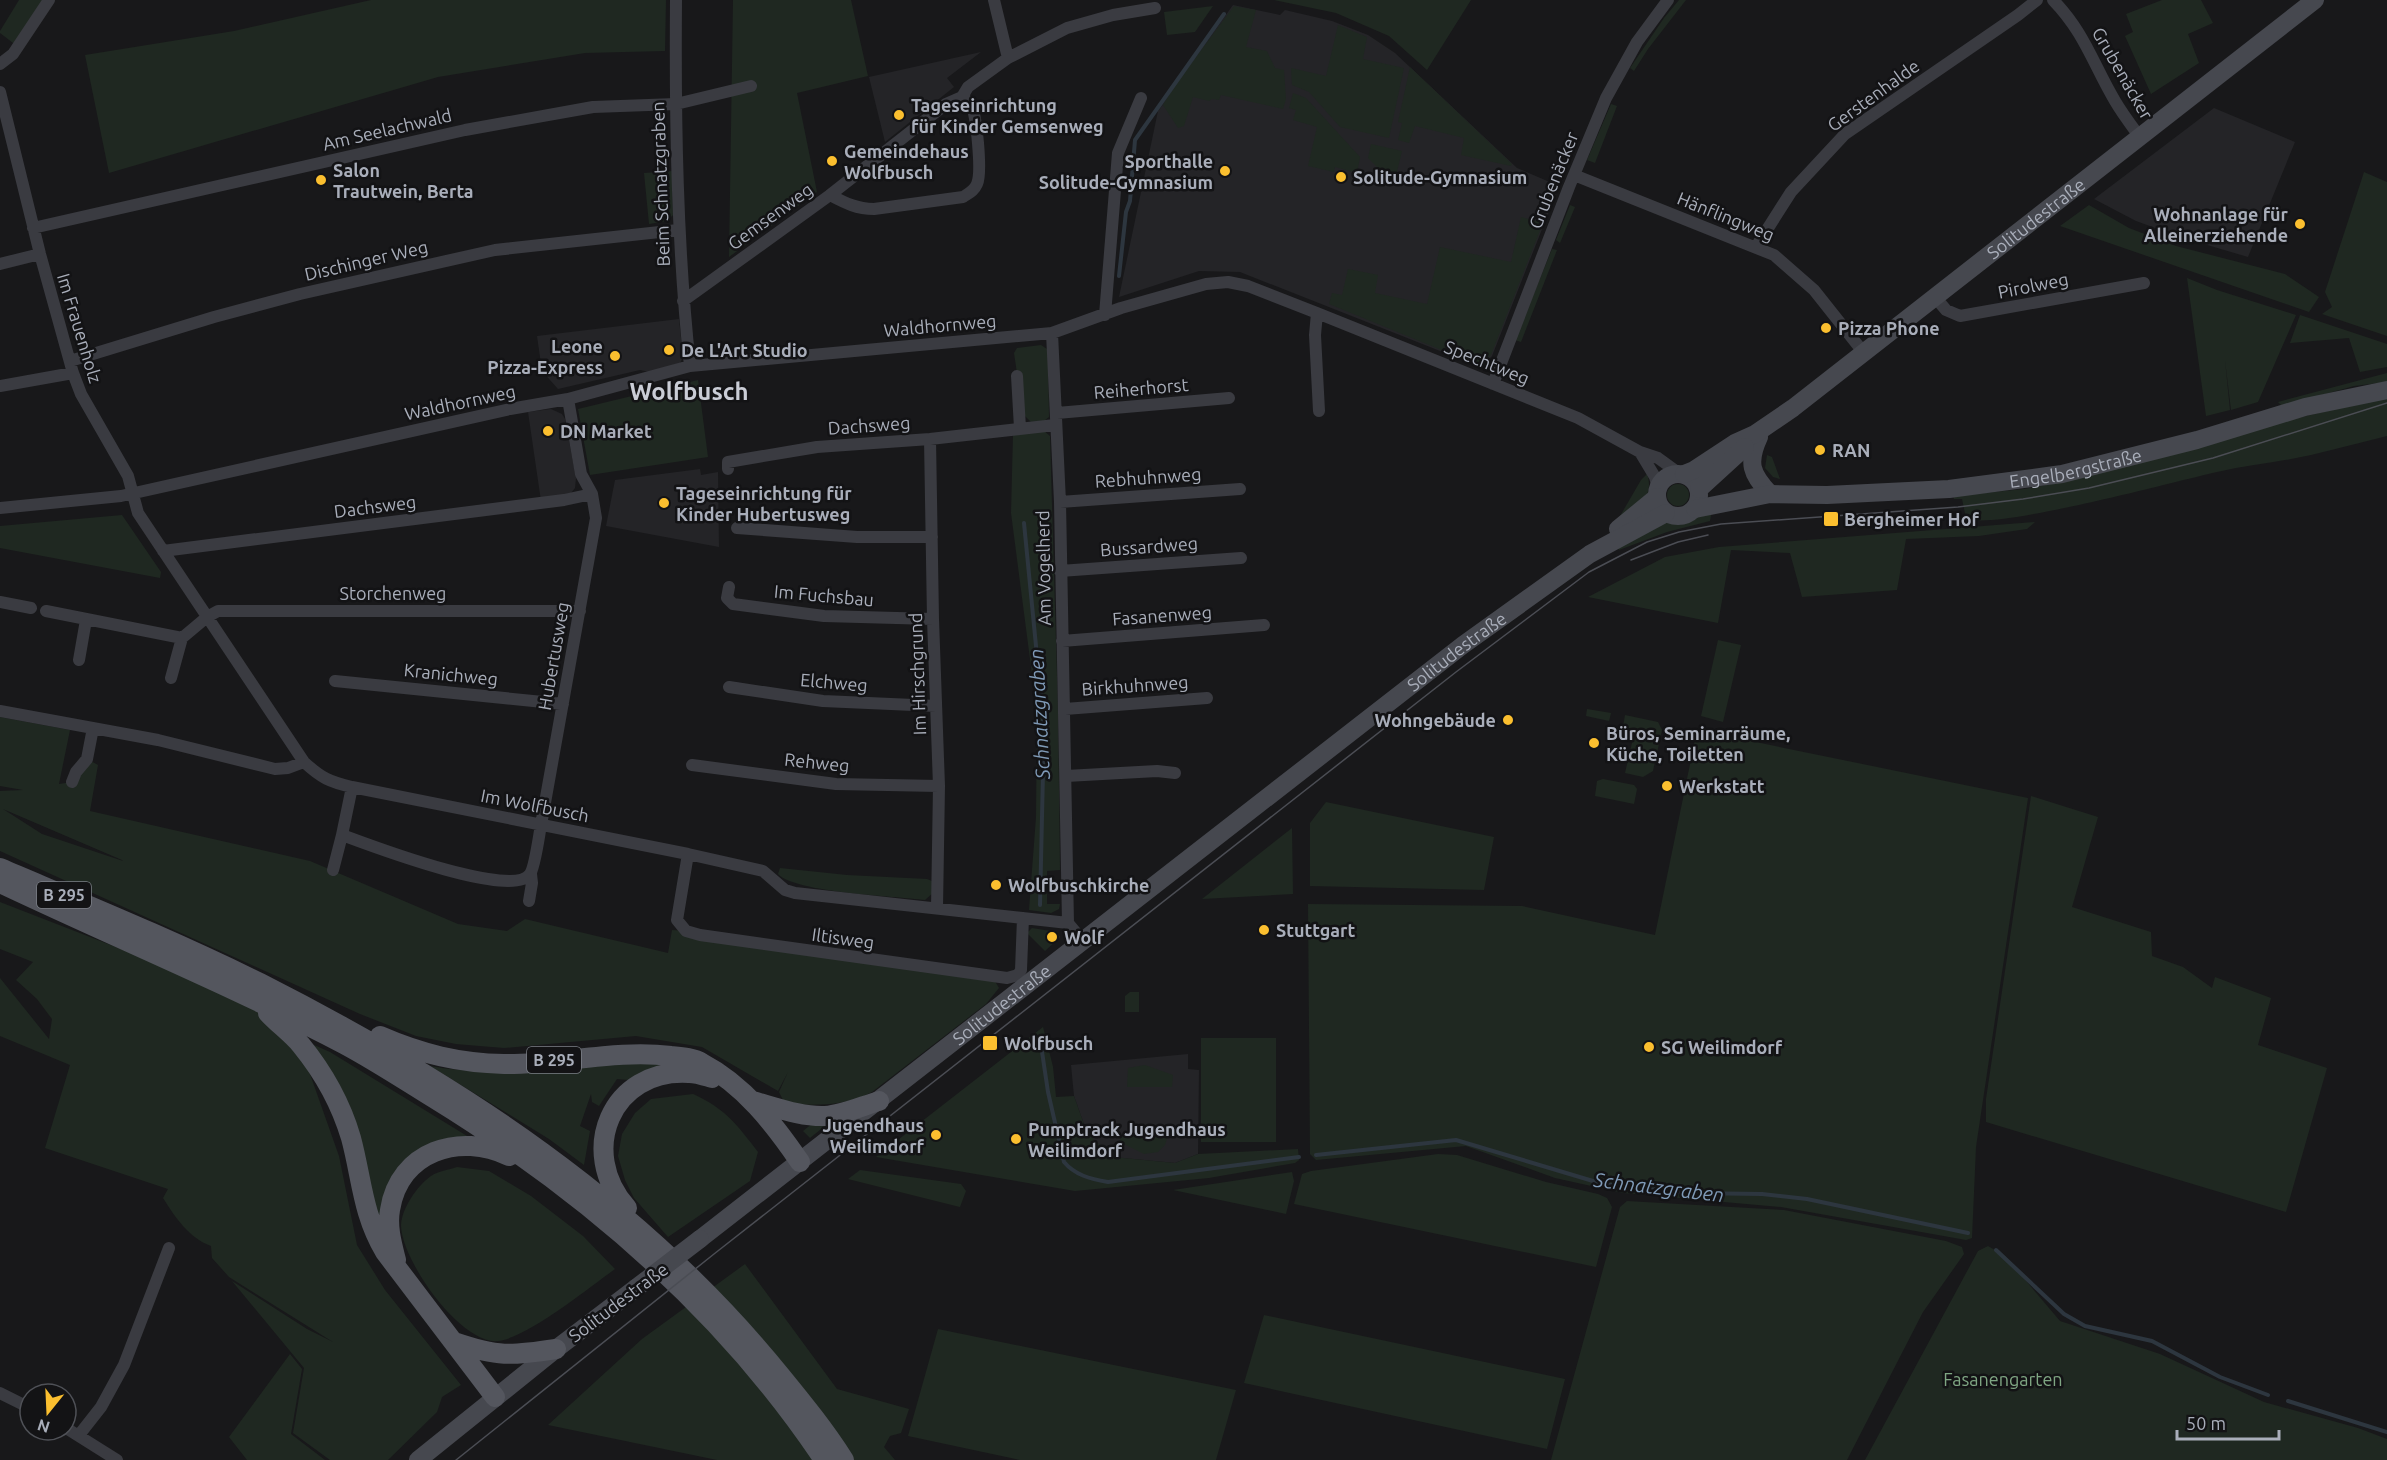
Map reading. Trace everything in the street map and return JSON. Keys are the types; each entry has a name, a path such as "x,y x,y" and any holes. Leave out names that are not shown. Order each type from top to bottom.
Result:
{"main road":[{"name":"Solitudestraße","path":"1682,474 1694,470 1793,408 2315,0"},
{"name":"Engelbergstraße","path":"1699,490 1763,495 1827,495 1949,489 2062,474 2197,440 2305,407 2387,390"},
{"name":"Solitudestraße","path":"1699,490 1742,451 1759,431"},
{"path":"1759,431 1751,462 1763,495"},
{"path":"1682,474 1694,480 1699,490 1699,500 1695,509 1681,516 1660,499 1666,477 1682,474"},
{"name":"Engelbergstraße","path":"1695,509 1763,495"},
{"name":"Solitudestraße","path":"418,1460 556,1349 879,1101 1444,659 1590,554 1660,499"},
{"name":"B 295","path":"0,868 257,982 348,1030 499,1121 562,1165 640,1229 699,1285 764,1355 844,1460"},
{"name":"B 295","path":"0,883 257,1002 354,1050 440,1101 528,1159 627,1238 705,1312 780,1399 824,1460"},
{"name":"B 295","path":"257,1002 299,1043 331,1088 351,1138 372,1231 385,1252 495,1397"},
{"name":"B 295","path":"348,1030 374,1034 415,1051 473,1062 505,1064 629,1054 681,1057 701,1062 752,1101 800,1162"},
{"name":"B 295","path":"640,1229 632,1214 611,1187 606,1172 603,1144 610,1115 637,1085 651,1078 691,1072 732,1084"},
{"name":"B 295","path":"752,1101 793,1112 824,1116 879,1101"},
{"name":"B 295","path":"399,1268 391,1241 390,1209 405,1175 414,1165 428,1154 460,1145 477,1145 509,1156 528,1159"},
{"path":"454,1342 483,1352 503,1355 556,1349"}],"street":[{"path":"0,64 14,54 49,0"},
{"name":"Beim Schnatzgraben","path":"676,0 675,104 678,230 690,366"},
{"path":"994,0 1008,58"},
{"name":"Grubenäcker","path":"1492,384 1606,98 1637,42 1668,0"},
{"name":"Gerstenhalde","path":"1756,247 1791,192 1845,134 2037,0"},
{"name":"Grubenäcker","path":"2053,0 2088,46 2115,101 2139,136"},
{"name":"Gemsenweg","path":"683,301 830,195 946,105 955,99 962,98 968,87 1008,58 1067,28 1113,15 1155,8"},
{"name":"Am Seelachwald","path":"33,228 465,130 593,107 675,104 751,86"},
{"name":"Im Frauenholz","path":"0,92 33,228 81,394 128,476 138,513 304,762"},
{"path":"830,195 847,204 863,209 874,209 963,197 972,192 978,184 979,173 974,114 969,102 962,98"},
{"path":"1105,315 1118,153 1141,98"},
{"name":"Hänflingweg","path":"1574,175 1774,255 1814,290 1864,352"},
{"name":"Dischinger Weg","path":"0,386 72,367 257,305 495,250 678,230"},
{"path":"0,264 40,254"},
{"name":"Spechtweg","path":"1105,315 1121,308 1206,284 1228,282 1248,286 1578,418 1640,452 1658,458 1682,474"},
{"name":"Pirolweg","path":"1935,297 1946,310 1960,316 2144,283"},
{"path":"1317,312 1315,335 1319,411"},
{"name":"Waldhornweg","path":"0,508 40,506 121,496 510,409 568,399 690,366 1052,333 1105,315"},
{"name":"Am Vogelherd","path":"1052,333 1060,502 1068,923"},
{"path":"1017,376 1020,428"},
{"name":"Reiherhorst","path":"1056,419 1229,398"},
{"name":"Hubertusweg","path":"529,901 531,874 542,825 596,518 592,494 581,474 568,399"},
{"name":"Dachsweg","path":"728,469 728,462 817,447 930,439 1020,428 1056,419"},
{"name":"Im Hirschgrund","path":"930,439 939,786 938,908"},
{"path":"1640,452 1655,477 1660,499"},
{"name":"Rebhuhnweg","path":"1060,502 1240,489"},
{"name":"Dachsweg","path":"163,551 564,501 592,494"},
{"path":"737,528 856,537 932,537"},
{"name":"Bussardweg","path":"1060,571 1241,558"},
{"name":"Im Fuchsbau","path":"729,587 727,598 733,604 824,616 933,620"},
{"path":"0,602 32,608"},
{"name":"Storchenweg","path":"207,617 218,611 580,610"},
{"path":"46,611 182,638"},
{"path":"171,678 182,638 207,617"},
{"path":"79,660 86,620"},
{"name":"Fasanenweg","path":"1062,641 1264,625"},
{"name":"Kranichweg","path":"335,681 563,704"},
{"name":"Elchweg","path":"729,687 823,701 936,706"},
{"name":"Birkhuhnweg","path":"1065,709 1207,698"},
{"path":"0,711 158,740 275,769 304,762"},
{"path":"72,782 76,772 87,759 93,728"},
{"name":"Im Wolfbusch","path":"304,762 319,777 352,787 763,871 785,890 1068,923"},
{"name":"Rehweg","path":"692,765 836,784 939,786"},
{"path":"1066,776 1156,771 1175,773"},
{"path":"333,870 352,787"},
{"path":"342,835 400,857 459,873 512,882 523,880 531,874"},
{"name":"Iltisweg","path":"688,854 677,920 686,932 1000,978 1018,975 1021,970 1023,918"},
{"path":"1068,923 1083,940"},
{"path":"117,1460 79,1435 101,1407 124,1365 169,1248"},
{"path":"0,1393 18,1402"}],"shaded area":[{"name":"Solitude-Gymnasium","path":"1233,5 1280,15 1285,10 1332,21 1368,35 1395,53 1517,168 1559,186 1492,356 1486,362 1473,364 1240,272 1199,271 1119,297 1158,111"},
{"name":"Tageseinrichtung für Kinder Gemsenweg","path":"981,52 947,78 954,87 885,142 869,77"},
{"path":"2214,108 2295,142 2248,257 2136,221 2094,199"},
{"path":"679,319 683,357 680,363 650,372 640,370 558,389 542,371 537,336"},
{"path":"551,409 562,414 565,419 576,478 575,488 571,493 541,501 528,412"},
{"name":"Tageseinrichtung für Kinder Hubertusweg","path":"700,469 701,475 718,472 719,547 606,526 615,480"},
{"path":"1188,1054 1188,1069 1199,1070 1198,1154 1175,1163 1112,1157 1087,1133 1074,1096 1071,1065"}],"green space":[{"path":"19,0 44,0 17,46 0,31"},
{"path":"371,0 666,0 665,51 585,53 438,77 109,173 85,55 234,31"},
{"path":"733,0 851,0 868,76 797,93 817,192 729,257"},
{"path":"1274,0 1471,0 1427,70 1389,36 1336,13"},
{"path":"1679,0 1686,0 1634,71 1630,68"},
{"path":"2162,0 2201,0 2213,23 2188,34 2199,63 2151,94 2125,36 2133,32 2126,14"},
{"path":"1213,6 1195,32 1167,35 1164,12"},
{"path":"1234,6 1256,10 1246,47 1267,51 1275,68 1284,70 1286,99 1283,109 1221,95 1219,100 1209,101 1193,97 1184,126 1178,128 1163,105 1175,85"},
{"path":"1338,25 1367,37 1363,59 1404,68 1389,138 1340,127 1309,92 1292,85 1291,68 1326,76"},
{"path":"1410,67 1512,164 1511,166 1461,155 1464,138 1415,126 1409,143 1398,140 1402,123 1398,122"},
{"path":"1293,93 1306,98 1360,157 1357,173 1335,167 1334,172 1308,166 1317,127 1293,120 1296,110 1289,108"},
{"path":"1611,104 1617,106 1595,163 1587,160"},
{"path":"1371,144 1402,151 1394,184 1368,158"},
{"path":"672,171 673,215 667,221 649,224 644,173"},
{"path":"2364,172 2387,182 2387,336 2322,314 2332,307 2325,292"},
{"path":"1570,205 1575,207 1560,243 1556,240"},
{"path":"2089,205 2129,228 2176,246 2285,274 2319,297 2309,312 2060,226"},
{"path":"1521,217 1543,223 1491,355 1479,364 1329,304 1332,293 1342,295 1348,269 1378,275 1375,293 1427,304 1440,247 1511,262"},
{"path":"1552,249 1557,250 1521,342 1515,340"},
{"path":"2187,278 2296,315 2258,402 2231,410 2225,360 2230,410 2206,416"},
{"path":"2300,315 2387,344 2387,367 2360,372 2349,338 2290,343"},
{"path":"1041,345 1047,349 1048,356 1049,417 1044,421 1031,422 1023,414 1014,353 1017,348"},
{"path":"2387,373 2387,382 2354,386 2282,406 2278,402"},
{"path":"698,380 708,457 590,475 578,409"},
{"path":"2387,397 2387,436 2311,455 2229,470 2046,512 2010,518 1982,520 1966,518 1962,499 1954,499 1953,496 2024,489 2063,482 2276,423"},
{"path":"1044,431 1050,436 1058,711 1060,870 1047,871 1047,904 1060,904 1059,909 1051,913 1029,910 1036,817 1037,713 1011,513 1013,434"},
{"path":"1767,455 1772,457 1780,479 1773,477 1765,468"},
{"path":"1647,474 1649,483 1646,497 1616,523 1641,480"},
{"path":"1674,484 1682,484 1689,491 1689,499 1682,506 1674,506 1667,499 1667,491"},
{"path":"1712,510 1710,521 1667,532 1619,550 1618,548 1662,522 1684,524"},
{"path":"122,515 161,572 160,578 0,548 0,526"},
{"path":"2035,522 2027,529 1979,536 1906,539 1897,590 1802,597 1790,553 1731,550 1718,623 1588,597 1665,557 1719,547"},
{"path":"1718,640 1741,645 1723,722 1701,716"},
{"path":"1587,709 1611,713 1609,721 1586,716"},
{"path":"1625,715 1658,722 1662,730 1653,771 1643,777 1625,773 1635,730 1623,727"},
{"path":"0,717 70,730 59,784 72,782 87,759 98,765 90,811 310,861 458,924 507,931 525,919 668,953 672,930 686,931 993,978 999,988 986,1004 872,1092 862,1097 829,1104 785,1104 779,1092 788,1072 778,1091 702,1047 636,1036 504,1048 456,1044 416,1036 360,1014 0,851 0,791 23,790 0,786","holes":["3,809 122,860 42,834"]},
{"name":"SG Weilimdorf","path":"1697,730 2028,798 1976,1147 1972,1238 1966,1240 1781,1207 1623,1193 1555,1178 1466,1146 1316,1160 1310,1154 1308,904 1522,906 1655,935"},
{"path":"1603,779 1634,785 1637,789 1634,804 1595,796 1597,781"},
{"path":"2031,796 2098,817 2072,907 2151,932 2152,956 2183,967 2212,988 2215,977 2271,998 2258,1045 2327,1068 2286,1212 1986,1122 1986,1099"},
{"path":"1326,802 1494,837 1484,890 1310,886 1310,823"},
{"path":"1292,828 1293,894 1202,899"},
{"path":"780,868 847,875 927,879 932,881 934,892 925,900 825,890 788,880 778,874"},
{"path":"0,902 257,1002 299,1043 339,1156 357,1245 385,1290 461,1385 442,1397 437,1412 388,1460 330,1460 293,1433 304,1368 232,1281 307,1329 333,1342 229,1277 212,1258 211,1246 189,1232 172,1212 163,1198 168,1189 45,1148 70,1065 0,1036 0,978 49,1039 52,1019 37,999 16,980 33,962 0,949"},
{"path":"1032,928 1057,932 1060,937 1045,951 1027,933"},
{"path":"1130,992 1139,992 1139,1012 1125,1012 1125,996"},
{"path":"1043,1027 1053,1067 1056,1097 1074,1096 1087,1133 1113,1157 1175,1163 1198,1154 1298,1149 1299,1160 1295,1163 1209,1178 1075,1191 876,1157"},
{"path":"1201,1038 1276,1038 1276,1142 1201,1142"},
{"path":"305,1041 330,1052 472,1139 430,1144 380,1228"},
{"path":"612,1062 671,1064 629,1080 617,1079 599,1106 592,1102 591,1094 580,1126 590,1131 584,1165 549,1139 430,1066 498,1071"},
{"path":"1145,1065 1173,1075 1172,1087 1127,1087 1128,1068"},
{"path":"693,1094 723,1112 758,1152 750,1181 668,1237 634,1198 625,1180 618,1156 622,1134 635,1113 651,1099"},
{"path":"831,1121 810,1138 803,1131 813,1123"},
{"path":"1120,1134 1168,1135 1165,1145 1158,1152 1144,1154 1120,1142"},
{"path":"1438,1154 1457,1155 1607,1198 1612,1207 1596,1267 1294,1204 1302,1174"},
{"path":"457,1167 489,1171 531,1196 583,1236 615,1269 558,1311 510,1338 498,1341 483,1339 467,1329 436,1298 422,1278 411,1258 401,1225 407,1205 421,1185 434,1174"},
{"path":"860,1170 961,1184 966,1191 960,1207 848,1179"},
{"path":"1292,1172 1294,1181 1286,1214 1173,1190"},
{"path":"1627,1201 1784,1210 1946,1241 1962,1247 1964,1254 1923,1312 1847,1460 1551,1460 1620,1207"},
{"name":"Fasanengarten","path":"1988,1246 2005,1256 2060,1321 2160,1354 2264,1402 2358,1428 2387,1439 2387,1460 1865,1460 1978,1251"},
{"path":"745,1264 837,1389 909,1409 901,1433 890,1436 884,1447 895,1460 717,1460 548,1425 642,1339"},
{"path":"1264,1315 1565,1379 1547,1449 1244,1383"},
{"path":"938,1329 1236,1390 1216,1460 1020,1460 908,1436"},
{"path":"290,1354 302,1369 291,1434 325,1460 247,1460 229,1437"}],"waterway":[{"name":"Schnatzgraben","path":"1119,276 1126,212 1130,201 1135,140 1224,14"},
{"name":"Schnatzgraben","path":"1024,523 1044,728 1040,905"},
{"name":"Schnatzgraben","path":"1041,1045 1048,1092 1064,1162 1083,1176 1108,1182 1299,1157"},
{"name":"Schnatzgraben","path":"1316,1155 1456,1140 1603,1184 1688,1193 1762,1194 1807,1199 1968,1233"},
{"name":"Schnatzgraben","path":"1996,1250 2064,1314 2085,1326 2152,1341 2220,1377 2268,1395"},
{"name":"Schnatzgraben","path":"2288,1401 2387,1432"}],"tram line":[{"path":"456,1460 714,1254 1456,672 1589,572 1647,542 1679,532 1721,524 1958,507 2089,488 2213,458 2387,403"},
{"path":"1631,560 1678,542 1708,535"}],"place":[{"name":"Tageseinrichtung für Kinder Gemsenweg","path":"899,115"},
{"name":"Gemeindehaus Wolfbusch","path":"832,161"},
{"name":"Sporthalle Solitude-Gymnasium","path":"1225,171"},
{"name":"Solitude-Gymnasium","path":"1341,177"},
{"name":"Salon Trautwein, Berta","path":"321,180"},
{"name":"Wohnanlage für Alleinerziehende","path":"2300,224"},
{"name":"Pizza Phone","path":"1826,328"},
{"name":"De L'Art Studio","path":"669,350"},
{"name":"Leone Pizza-Express","path":"615,356"},
{"name":"DN Market","path":"548,431"},
{"name":"RAN","path":"1820,450"},
{"name":"Tageseinrichtung für Kinder Hubertusweg","path":"664,503"},
{"name":"Bergheimer Hof","path":"1831,519"},
{"name":"Wohngebäude","path":"1508,720"},
{"name":"Büros, Seminarräume, Küche, Toiletten","path":"1594,743"},
{"name":"Werkstatt","path":"1667,786"},
{"name":"Wolfbuschkirche","path":"996,885"},
{"name":"Stuttgart","path":"1264,930"},
{"name":"Wolf","path":"1052,937"},
{"name":"Wolfbusch","path":"990,1043"},
{"name":"SG Weilimdorf","path":"1649,1047"},
{"name":"Jugendhaus Weilimdorf","path":"936,1135"},
{"name":"Pumptrack Jugendhaus Weilimdorf","path":"1016,1139"}],"district":[{"name":"Wolfbusch","path":"689,391"}]}
